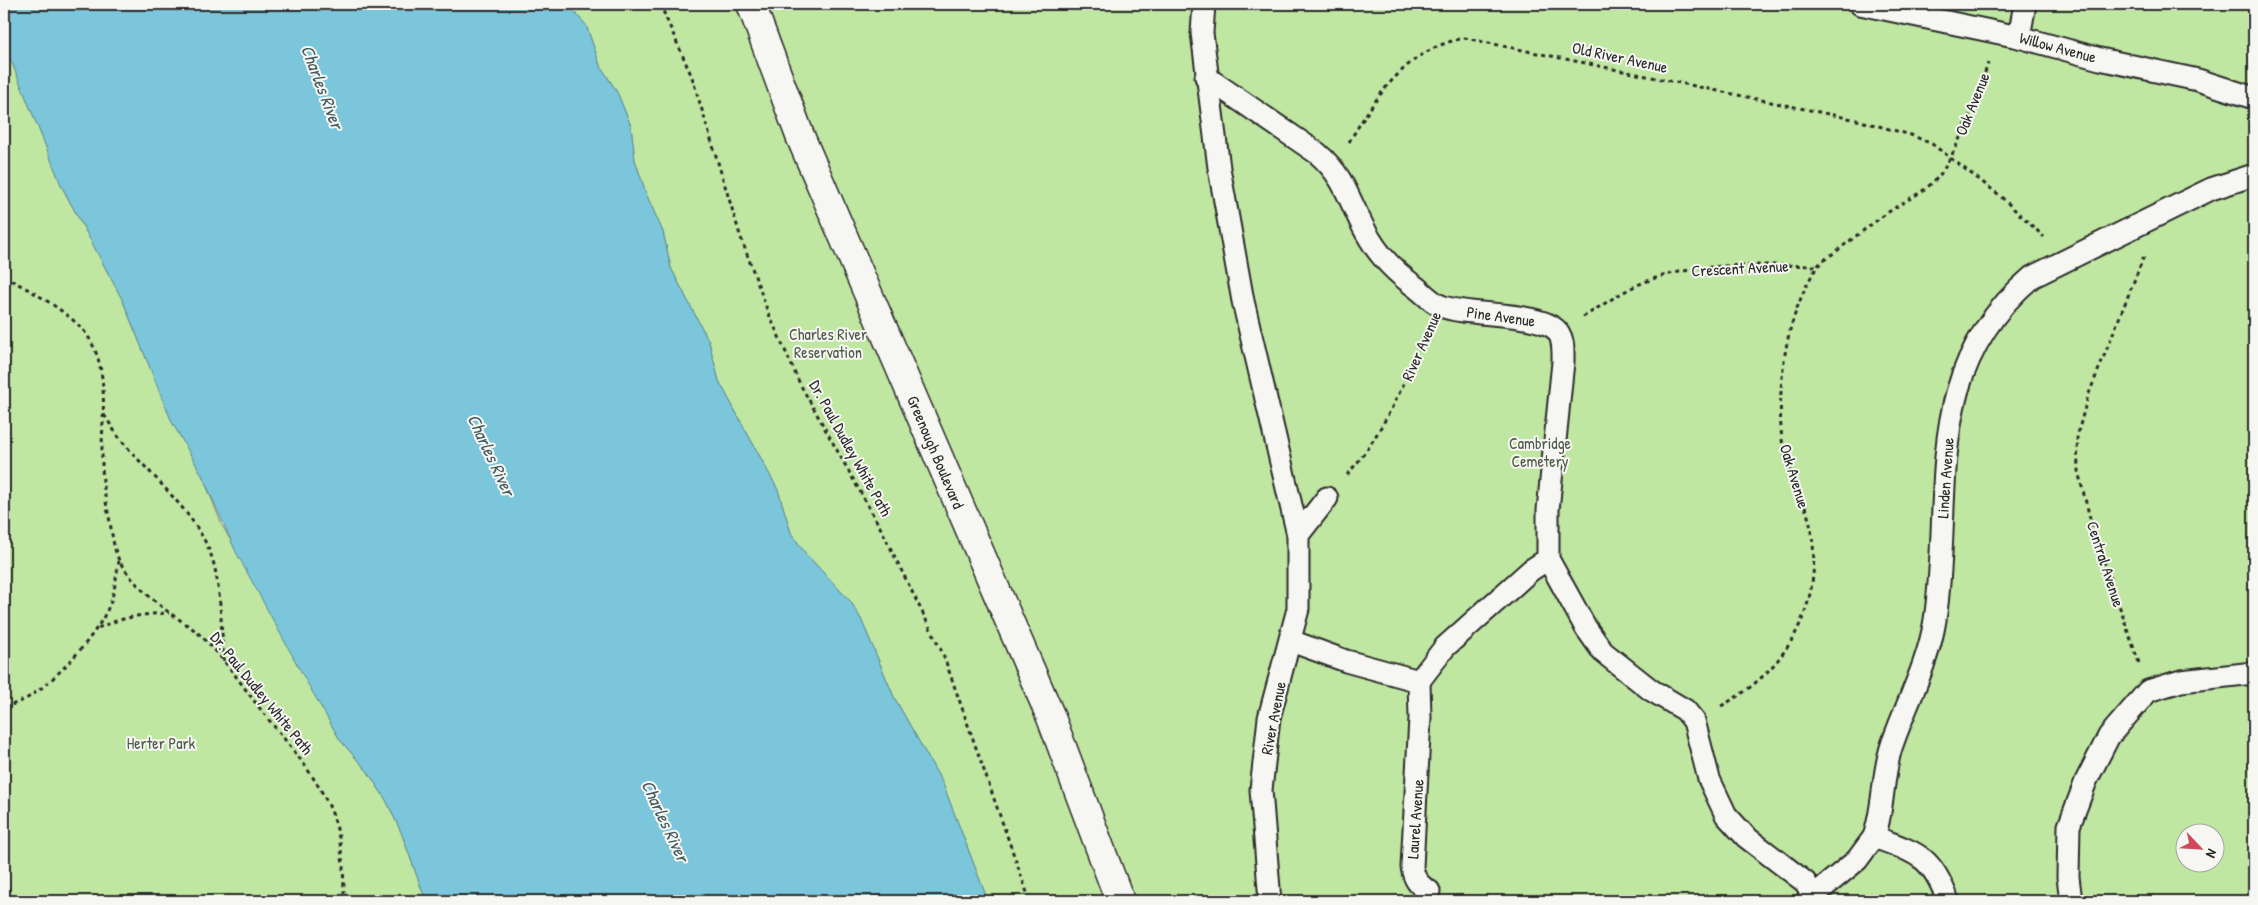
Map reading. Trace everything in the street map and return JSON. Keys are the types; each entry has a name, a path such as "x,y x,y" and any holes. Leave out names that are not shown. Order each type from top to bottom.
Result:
{"main road":[{"name":"Greenough Boulevard","path":"751,4 800,136 1050,715 1120,901"}],"lane":[{"name":"River Avenue","path":"1204,4 1202,33 1206,77 1219,168 1243,301 1298,535 1298,608 1291,641 1269,718 1261,790 1270,901"},
{"name":"Willow Avenue","path":"1860,4 2019,36 2100,59 2198,80 2254,98"},
{"path":"2019,36 2025,4"},
{"name":"River Avenue","path":"1206,77 1333,166 1371,241 1389,264 1440,306"},
{"name":"Linden Avenue","path":"1874,837 1882,807 1890,751 1924,664 1934,623 1942,572 1942,501 1947,436 1954,397 1980,336 1993,314 2011,294 2032,276 2065,262 2210,189 2254,175"},
{"name":"Pine Avenue","path":"1440,306 1534,319 1548,324 1558,332"},
{"path":"1558,332 1563,347 1563,362 1548,510 1548,559 1586,628 1604,652 1652,690 1685,710 1694,721 1708,779 1726,815 1746,837 1804,882 1813,899 1857,860 1874,837 1906,849 1931,865 1940,880 1948,901"},
{"path":"1298,535 1327,498"},
{"path":"1291,641 1346,661 1419,681 1445,647 1531,570 1548,559"},
{"path":"2071,901 2068,877 2069,826 2086,781 2108,736 2148,691 2180,681 2254,673"},
{"name":"Laurel Avenue","path":"1419,681 1420,718 1412,867 1414,877 1420,886 1429,891"}],"path":[{"name":"Dr. Paul Dudley White Path","path":"660,4 692,77 740,235 768,312 800,384 882,529 943,654 1030,901"},
{"name":"Oak Avenue","path":"1694,721 1734,700 1776,665 1791,643 1807,608 1814,582 1815,557 1810,523 1784,453 1781,425 1783,378 1790,331 1803,294 1818,266 1873,222 1937,178 1951,158 1984,76 1997,32"},
{"name":"Old River Avenue","path":"1333,166 1367,113 1403,69 1425,52 1445,42 1465,38 1857,120 1911,135 1932,144 1998,194 2047,240 2065,262"},
{"name":"Central Avenue","path":"2148,691 2093,530 2078,471 2077,436 2088,396 2158,216"},
{"name":"Crescent Avenue","path":"1558,332 1627,290 1649,280 1678,272 1708,266 1818,266"},
{"name":"Dr. Paul Dudley White Path","path":"4,277 38,295 66,314 89,338 102,370 104,414 102,462 105,499 119,560 130,576 169,613 197,632 224,662 307,769 326,799 337,830 344,869 344,901"},
{"name":"River Avenue","path":"1327,498 1363,457 1398,397 1440,306"},
{"path":"104,414 120,440 179,505 204,538 212,556 216,578 224,662"},
{"path":"4,707 21,702 36,693 73,657 98,628 110,605 119,560"},
{"path":"98,628 125,618 144,614 169,613"},
{"path":"4,862 10,901"},
{"path":"1429,891 1442,894 1517,901"}],"green space":[{"name":"Cambridge Cemetery","path":"567,4 2254,4 2254,901 988,901 943,784 894,697 861,619 851,602 805,553 791,533 778,490 719,381 709,342 671,268 663,232 647,196 635,160 631,126 617,92 600,65 586,25"},
{"name":"Herter Park","path":"4,43 62,187 122,299 172,422 202,475 222,525 340,740 368,772 386,800 401,832 426,901 4,901"}],"water":[{"name":"Charles River","path":"4,4 567,4 586,25 600,65 617,92 631,126 635,160 647,196 663,232 671,268 709,342 719,381 778,490 791,533 805,553 851,602 861,619 894,697 943,784 988,901 426,901 401,832 386,800 368,772 340,740 305,679 236,552 202,475 172,422 122,299 62,187 4,43"}],"park label":[{"name":"Charles River Reservation","path":"828,343"}]}
